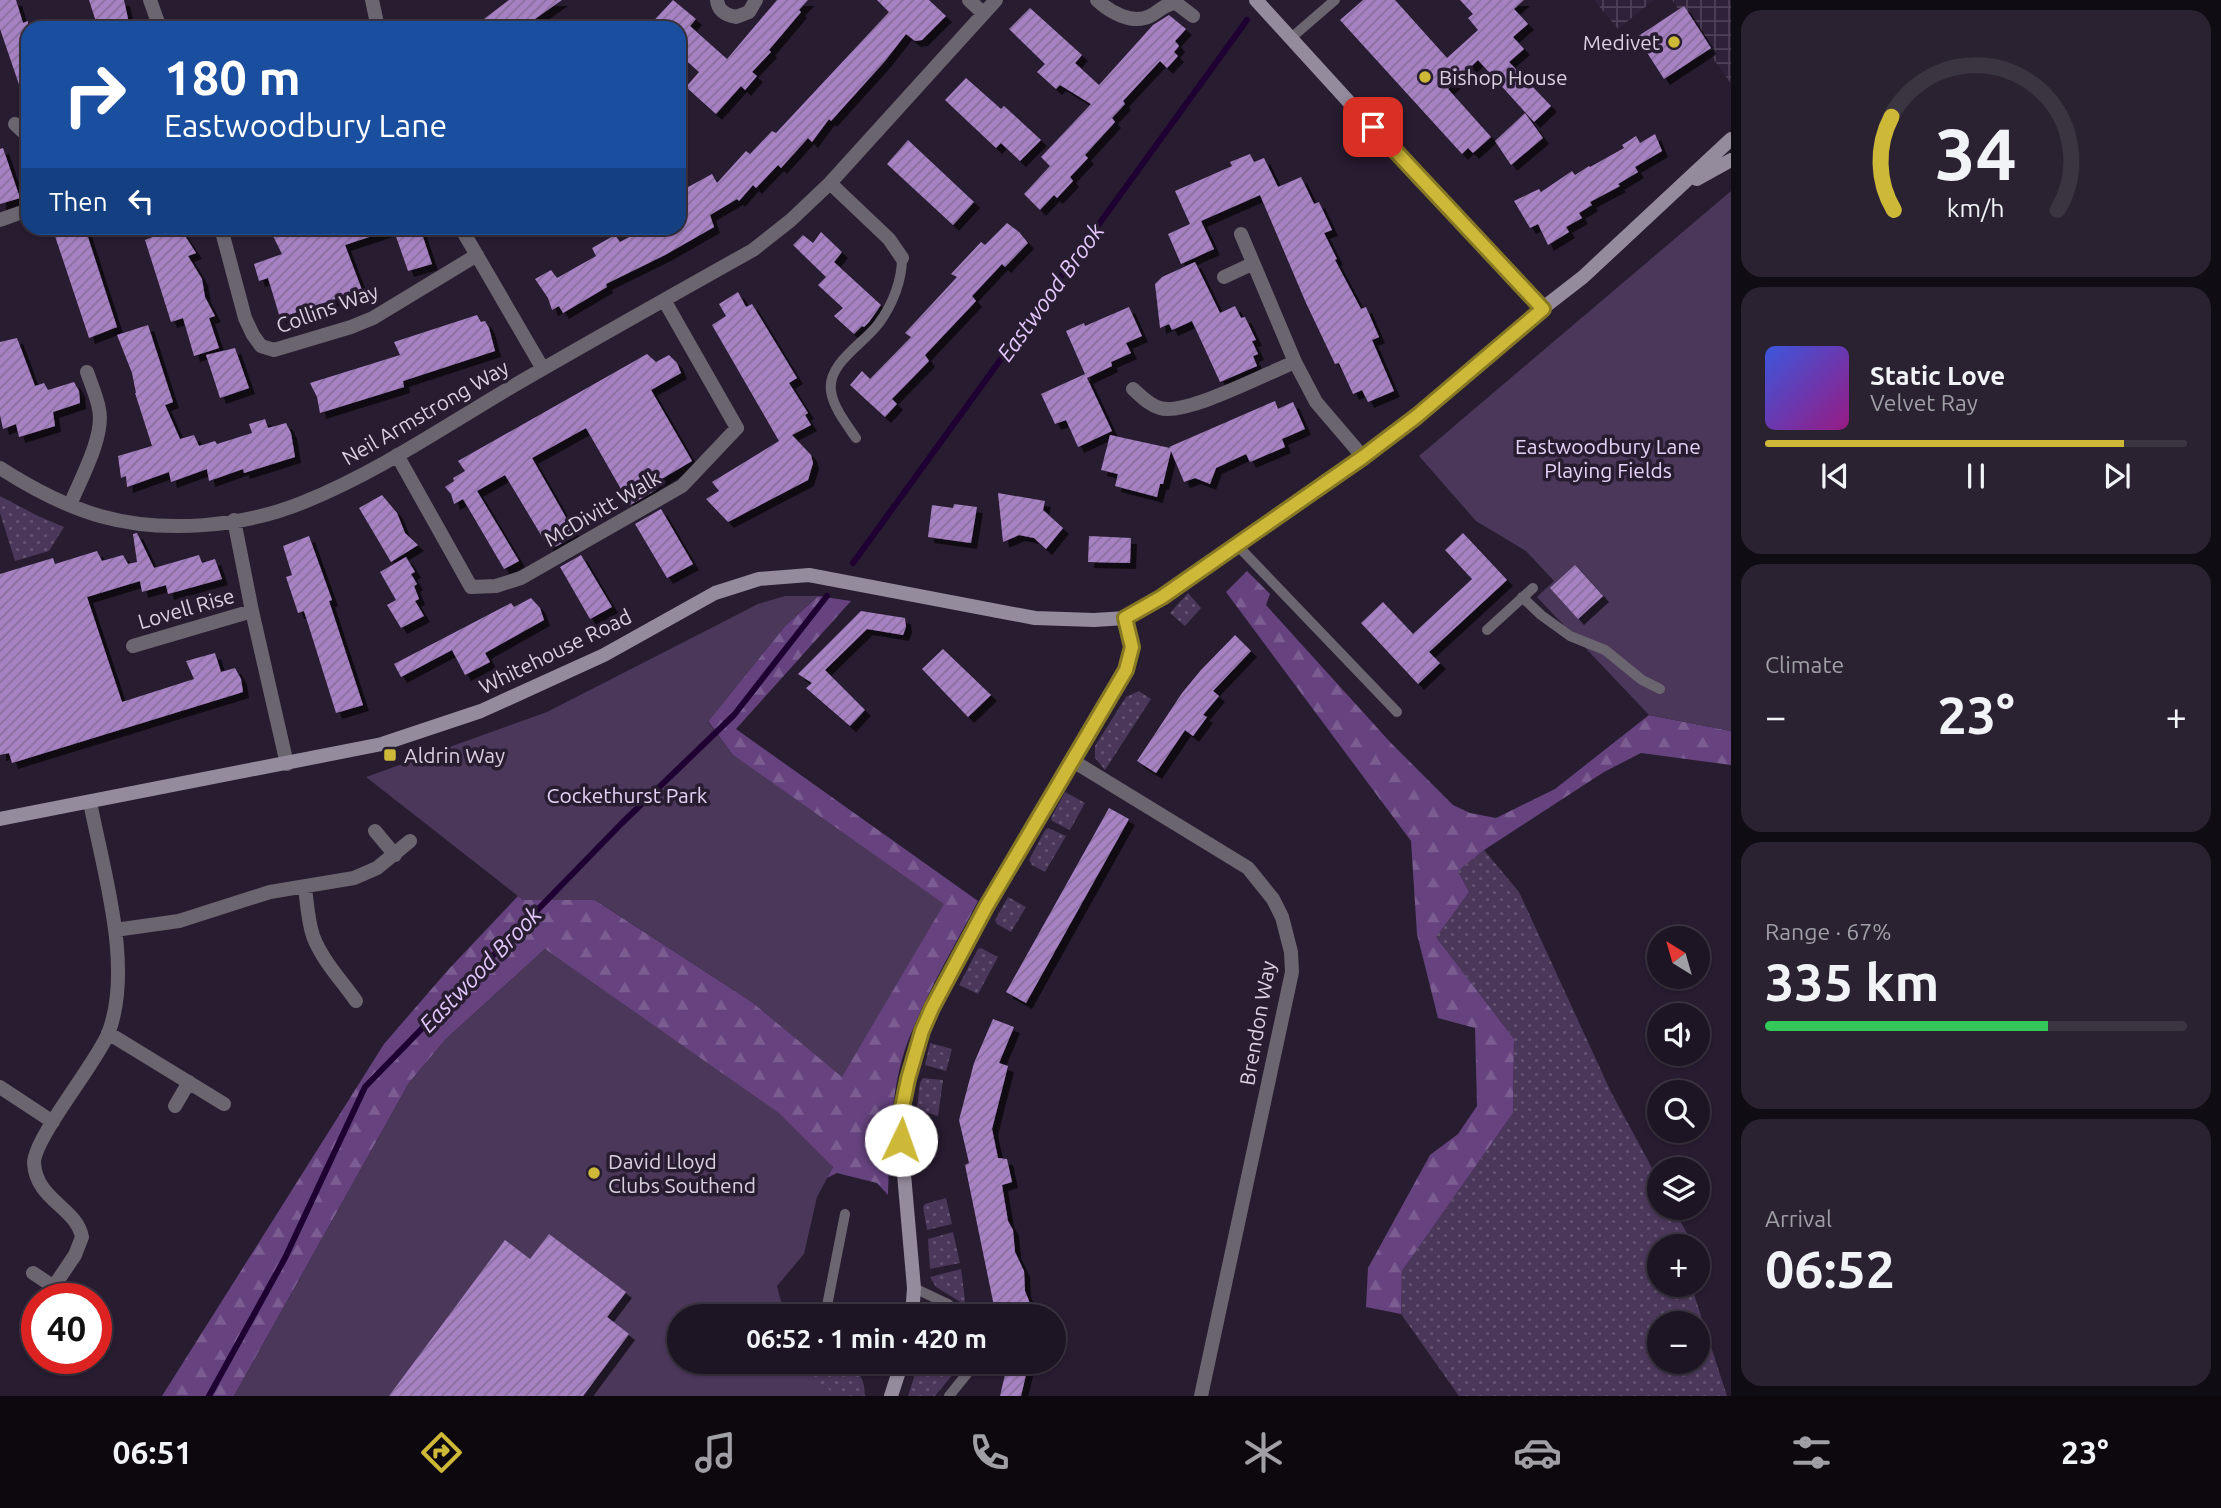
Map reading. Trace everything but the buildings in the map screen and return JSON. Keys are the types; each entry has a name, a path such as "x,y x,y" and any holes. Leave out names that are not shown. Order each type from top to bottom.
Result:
{"street":[{"path":"150,0 158,21"},
{"path":"372,0 377,21"},
{"path":"717,0 718,7 723,12 736,17 749,12 756,0"},
{"path":"969,0 983,13"},
{"name":"Neil Armstrong Way","path":"0,468 70,506 136,523 166,525 234,520 258,516 304,502 397,455 772,236 830,183 996,0"},
{"path":"1097,0 1111,11 1128,18 1146,18 1161,7 1175,3 1193,16"},
{"path":"1256,0 1543,309"},
{"path":"15,124 21,130"},
{"path":"913,1304 914,1288 901,1140 902,1108 914,1055 932,1008 986,907 1126,670 1132,647 1125,618 1162,597 1363,457 1417,416 1583,277 1731,139"},
{"path":"1662,204 1692,182 1731,160"},
{"path":"830,183 889,240 902,258"},
{"path":"0,220 21,212"},
{"path":"1241,234 1295,362 1316,402 1363,457"},
{"name":"Collins Way","path":"223,235 253,335 261,346 274,350 373,318 477,255"},
{"path":"465,235 543,369"},
{"path":"1224,276 1252,264"},
{"name":"McDivitt Walk","path":"397,455 471,587 496,586 521,578 682,486 737,428 664,300"},
{"path":"1133,389 1146,401 1160,408 1187,407 1295,362"},
{"path":"70,506 95,444 100,422 100,410 87,372"},
{"path":"234,520 287,764"},
{"name":"Whitehouse Road","path":"0,819 382,744 481,711 604,655 715,593 759,579 809,575 1035,618 1125,618"},
{"name":"Lovell Rise","path":"133,646 252,611"},
{"name":"Brendon Way","path":"1073,761 1248,868 1278,908 1291,952 1292,972 1201,1396"},
{"path":"57,1283 75,1255 82,1237 76,1223 52,1201 35,1175 34,1159 40,1142 94,1060 108,1032 119,978 115,930 90,802"},
{"path":"375,831 395,855"},
{"path":"115,930 179,920 270,892 366,874 395,855 410,841"},
{"path":"305,887 314,938 356,1002"},
{"path":"108,1032 224,1104"},
{"path":"174,1106 189,1082"},
{"path":"0,1087 53,1122"},
{"path":"33,1273 42,1283"},
{"path":"891,1396 898,1374"}],"lane":[{"path":"1291,38 1335,0"},
{"path":"856,438 831,392 832,377 845,359 880,323 902,273 902,258"},
{"path":"1237,545 1396,712"},
{"path":"1487,629 1533,587"},
{"path":"1522,597 1570,636 1605,650 1642,680 1660,690"},
{"path":"827,1304 845,1214"},
{"path":"914,1288 948,1304"},
{"path":"949,1396 967,1374"}],"shaded area":[{"path":"1594,0 1654,0 1618,29"},
{"path":"1672,0 1731,0 1731,84"}],"green space":[{"name":"Eastwoodbury Lane Playing Fields","path":"1731,191 1731,731 1649,715 1537,597 1554,581 1526,551 1476,521 1419,456"},
{"path":"0,496 64,527 49,551 15,561 0,513"},
{"path":"1247,571 1270,594 1266,605 1391,743 1453,805 1470,813 1496,818 1555,789 1649,715 1731,731 1731,765 1641,753 1604,772 1484,850 1458,871 1469,892 1436,937 1514,1039 1513,1113 1402,1271 1401,1314 1366,1307 1368,1268 1430,1155 1458,1134 1477,1106 1475,1028 1438,1018 1417,934 1411,841 1226,592"},
{"path":"1188,593 1201,608 1185,626 1170,613"},
{"name":"Cockethurst Park","path":"785,596 818,596 785,626 708,722 732,754 944,904 842,1077 752,1002 595,900 523,900 366,777 547,712 758,604"},
{"path":"818,596 851,601 736,729 978,901 924,1005 902,1059 892,1117 888,1195 877,1183 837,1173 827,1178 833,1167 545,949 446,1039 409,1083 234,1396 162,1396 384,1044 448,970 518,896 523,900 595,900 752,1002 842,1076 732,754 708,721 785,626"},
{"path":"1139,691 1151,699 1105,770 1095,758 1095,746 1126,697"},
{"path":"1065,792 1085,803 1070,830 1051,818"},
{"path":"1048,828 1066,836 1045,872 1032,865 1029,860"},
{"path":"1484,850 1519,892 1611,1092 1647,1159 1647,1220 1680,1220 1687,1234 1647,1234 1647,1297 1695,1297 1699,1311 1647,1311 1647,1374 1710,1374 1710,1344 1727,1396 1459,1396 1401,1314 1402,1271 1513,1113 1514,1039 1435,936 1469,892 1458,871"},
{"path":"1008,897 1026,907 1011,932 995,920"},
{"path":"981,948 998,957 978,994 959,985"},
{"name":"David Lloyd Clubs Southend","path":"545,949 779,1113 833,1167 817,1197 804,1254 777,1286 782,1304 667,1304 667,1374 807,1374 838,1396 234,1396 409,1083 446,1039"},
{"path":"930,1043 952,1049 946,1071 925,1065"},
{"path":"923,1078 943,1080 938,1116 917,1107"},
{"path":"946,1198 952,1224 927,1230 923,1207"},
{"path":"953,1232 960,1263 930,1269 928,1239"},
{"path":"961,1269 964,1304 936,1287 930,1277"},
{"path":"803,1374 858,1374 863,1382 865,1396 833,1396"},
{"path":"915,1374 953,1374 935,1396 908,1396"}],"waterway":[{"name":"Eastwood Brook","path":"853,563 1247,20"},
{"name":"Eastwood Brook","path":"209,1396 285,1258 365,1087 622,823 734,715 827,596"}],"place":[{"name":"Medivet","path":"1674,42"},
{"name":"Bishop House","path":"1425,77"},
{"name":"Aldrin Way","path":"390,755"},
{"name":"David Lloyd Clubs Southend","path":"594,1173"}],"route":[{"path":"901,1140 902,1108 922,1031 986,907 1126,670 1132,647 1125,618 1162,597 1363,457 1417,416 1543,309 1373,127"}]}
